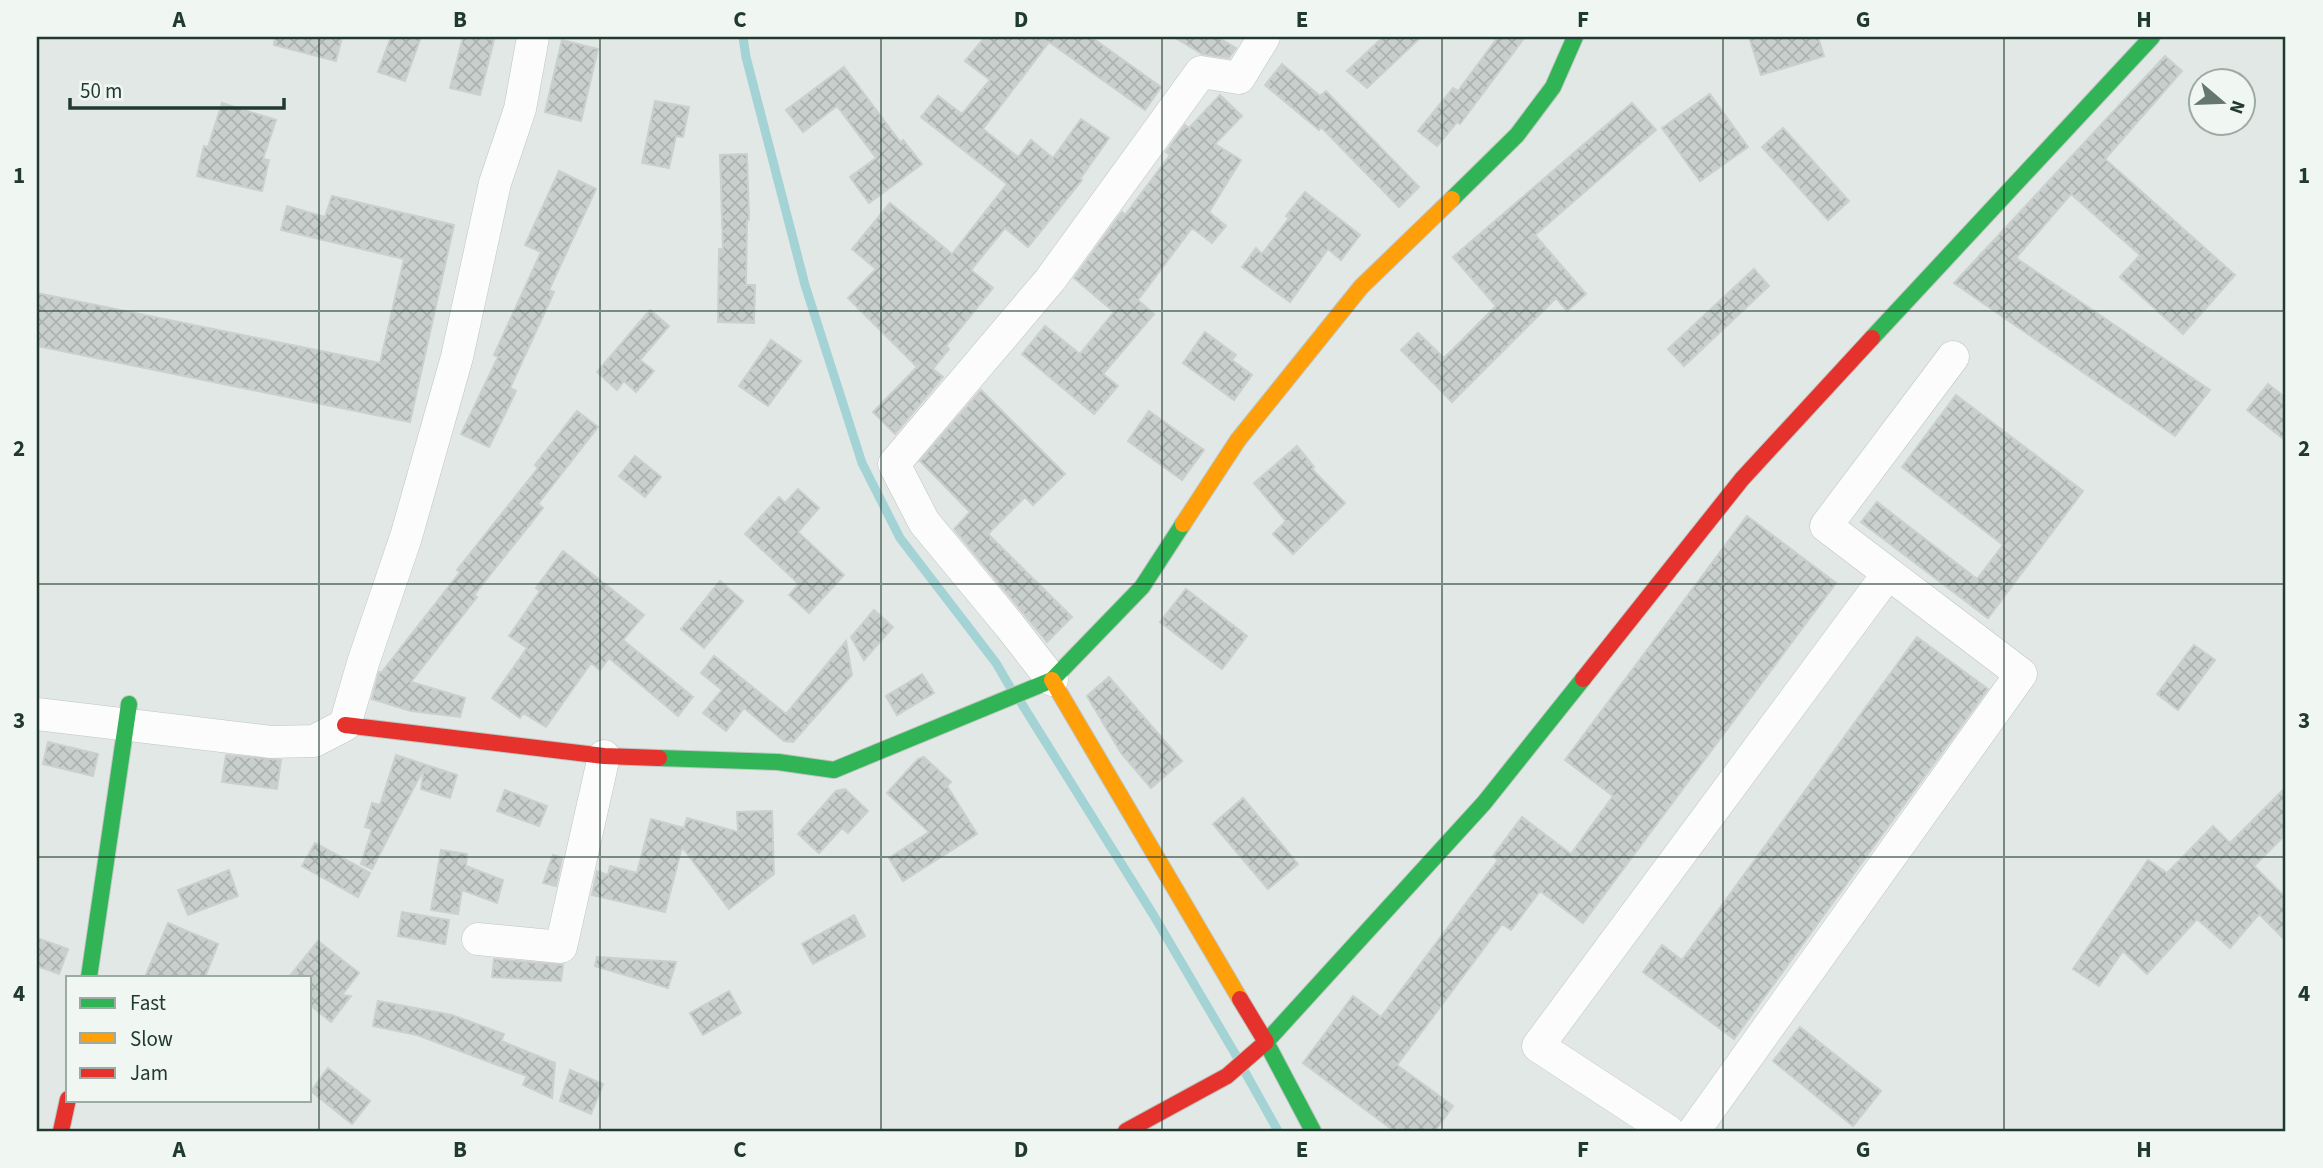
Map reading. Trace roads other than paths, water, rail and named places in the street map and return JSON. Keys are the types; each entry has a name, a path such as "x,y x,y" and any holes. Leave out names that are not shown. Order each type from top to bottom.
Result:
{"street":[{"path":"345,725 406,537 453,370 495,183 520,109 533,37"},
{"path":"1264,37 1239,78 1201,72 1050,279 894,464 924,522 1052,680 1266,1042 1314,1131"},
{"path":"37,713 127,714 271,742 314,741 345,725 604,756 778,762 834,770 1052,680 1143,587 1238,440 1361,287 1517,135 1553,87 1575,37"},
{"path":"1126,1131 1227,1076 1266,1042 1484,803 1742,479 2152,37"},
{"path":"1694,1131 2021,674 1826,527 1953,357"},
{"path":"1668,1131 1538,1046 1887,575"},
{"path":"89,976 127,714"},
{"path":"478,939 561,947 604,756"},
{"path":"61,1131 67,1102"}],"waterway":[{"path":"743,37 805,285 862,463 900,538 996,663 1010,687"},
{"path":"1020,701 1154,916 1237,1057"},
{"path":"1245,1072 1278,1131"}]}
